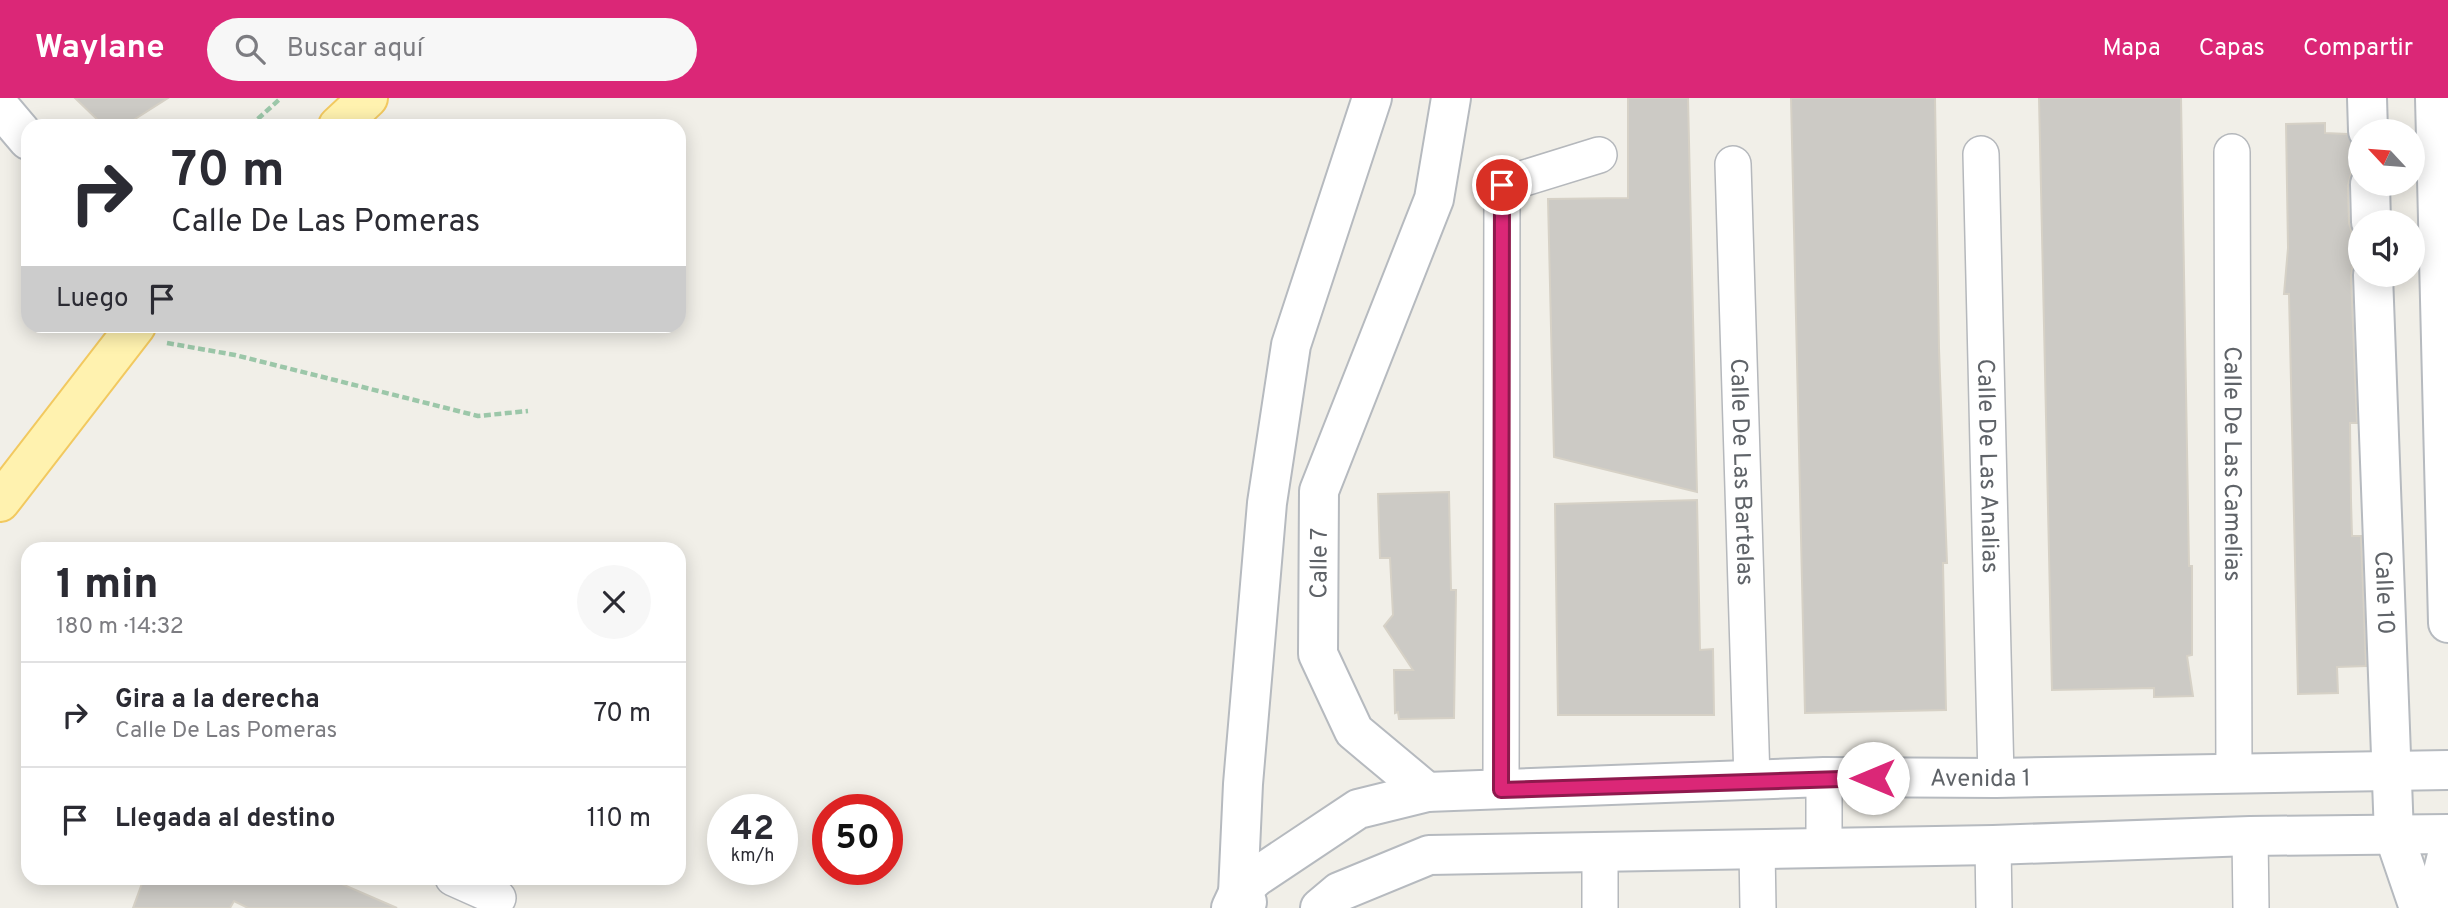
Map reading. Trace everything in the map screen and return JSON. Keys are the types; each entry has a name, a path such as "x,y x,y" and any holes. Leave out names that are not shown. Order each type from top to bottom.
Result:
{"main road":[{"path":"346,119 368,98"},
{"path":"1241,903 1243,784 1267,503 1291,345 1372,98"},
{"name":"Calle 7","path":"1427,792 1354,731 1318,654 1319,491 1434,199 1451,98"},
{"path":"2367,98 2368,119"},
{"path":"2435,98 2433,140 2448,623"},
{"path":"0,107 21,131"},
{"name":"Calle 10","path":"2373,287 2394,835 2418,908"},
{"path":"0,502 130,333"},
{"name":"Avenida 1","path":"1427,792 1824,777 1996,778 2448,770"},
{"path":"1241,903 1256,877 1358,809 1427,792"},
{"path":"1320,908 1339,892 1429,855 1993,845 2250,836 2448,835"},
{"path":"2434,908 2448,851"}],"street":[{"name":"Calle De Las Camelias","path":"2232,152 2234,774"},
{"name":"Calle De Las Analias","path":"1981,154 1996,778"},
{"path":"1501,790 1502,185 1599,155"},
{"name":"Calle De Las Bartelas","path":"1733,164 1752,780"},
{"path":"1824,777 1825,846"},
{"path":"2250,836 2251,908"},
{"path":"1993,845 1994,908"},
{"path":"1757,849 1758,908"},
{"path":"1600,853 1600,908"},
{"path":"474,885 503,895"}],"path":[{"path":"258,119 281,98"},
{"path":"141,333 478,416 528,411"}],"building":[{"path":"75,98 168,98 135,119 97,119"},
{"path":"1628,98 1688,98 1697,492 1554,457 1548,199 1628,198"},
{"path":"1791,98 1935,98 1939,349 1947,563 1943,563 1946,710 1805,713"},
{"path":"2039,98 2181,98 2189,566 2192,566 2192,655 2187,656 2193,696 2154,697 2154,688 2052,690"},
{"path":"2325,123 2325,133 2348,136 2348,287 2351,287 2357,423 2350,423 2352,536 2361,536 2366,666 2337,667 2338,693 2298,694 2289,294 2284,294 2288,248 2286,124"},
{"path":"1449,492 1451,590 1456,590 1454,718 1399,719 1398,712 1395,713 1394,670 1413,670 1384,626 1393,615 1390,558 1380,558 1378,494"},
{"path":"1697,500 1700,650 1713,649 1714,715 1558,715 1555,504"},
{"path":"141,885 344,885 397,908 248,908 234,901 230,908 133,908"}],"route":[{"path":"1502,185 1501,790 1824,777 1873,778"}]}
